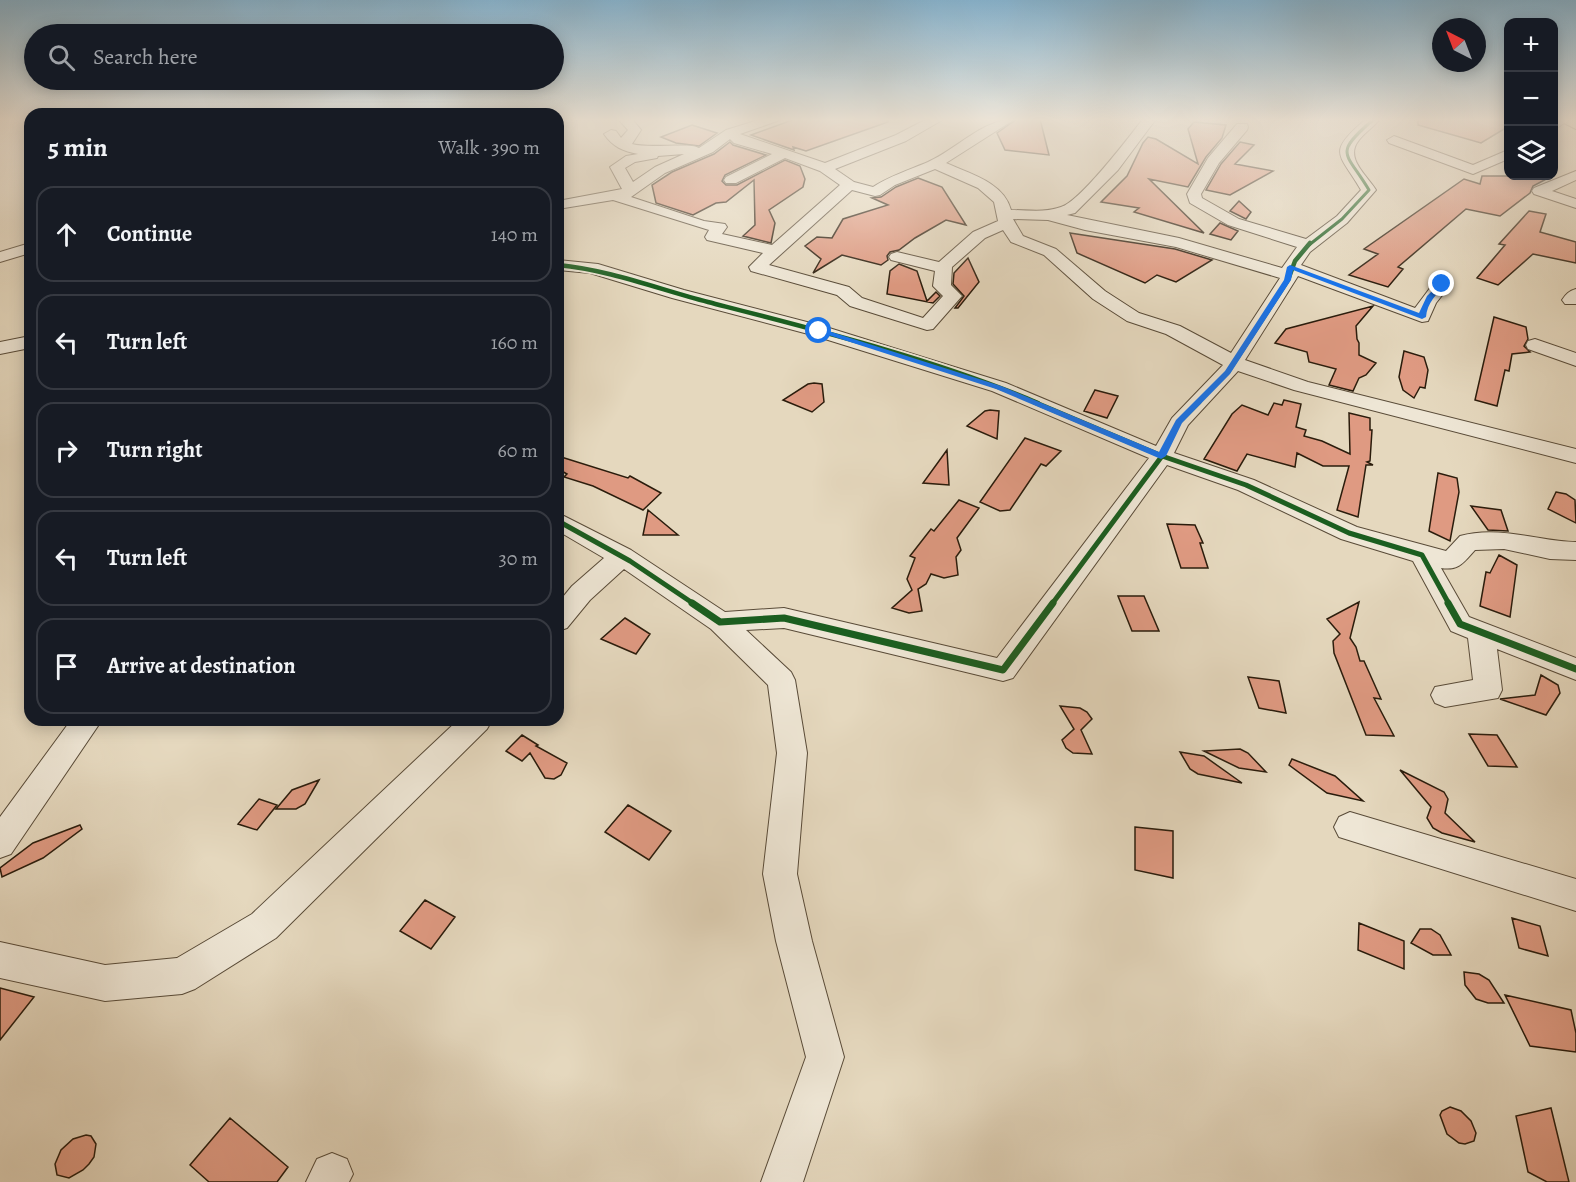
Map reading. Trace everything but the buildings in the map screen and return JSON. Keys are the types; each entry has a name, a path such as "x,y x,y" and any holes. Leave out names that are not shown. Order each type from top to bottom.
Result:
{"street":[{"path":"621,174 630,190"},
{"path":"564,204 625,194 654,174"},
{"path":"730,180 742,174"},
{"path":"834,174 849,185 875,192 890,182 910,174"},
{"path":"958,174 983,185 1001,200 1006,219 1017,238 1050,252 1098,296 1133,317 1173,330 1234,363 1301,386 1576,456"},
{"path":"752,271 843,291 855,302 927,325 953,296 942,286 944,268 979,235 1006,219 1049,215 1070,210 1106,174"},
{"path":"1205,174 1194,194 1195,200 1216,215 1236,224 1306,244"},
{"path":"720,622 784,618 1003,670 1161,456 1179,422 1221,381 1234,363 1306,244 1332,228 1352,211 1369,190 1360,174"},
{"path":"1576,175 1539,191 1576,204"},
{"path":"752,271 849,185"},
{"path":"614,196 702,225 719,227 713,237 775,251 752,271"},
{"path":"1049,215 1085,225 1179,243 1289,271 1422,317 1423,309 1442,284"},
{"path":"0,257 24,250"},
{"path":"564,253 592,268 678,294 819,331 999,387 1161,456 1246,485 1349,533 1422,555 1451,561 1469,542 1504,541 1550,550 1576,551"},
{"path":"897,257 944,268"},
{"path":"564,266 592,268"},
{"path":"0,348 24,343"},
{"path":"1535,345 1576,360"},
{"path":"564,524 622,556 682,594 720,622 782,680 792,753 780,874 794,941 825,1056 782,1182"},
{"path":"1422,555 1460,624 1576,669"},
{"path":"564,614 581,593 622,556"},
{"path":"1445,695 1488,690 1481,633"},
{"path":"0,843 83,726"},
{"path":"0,960 105,983 182,976 264,926 471,726"},
{"path":"1350,827 1576,896"}],"cycle path":[{"path":"564,524 630,561 720,622 784,618 1003,670 1162,456 1179,422 1228,372 1288,280 1299,254 1342,219 1369,190 1358,174"},
{"path":"564,266 592,268 678,294 819,331 999,387 1162,456 1246,485 1349,533 1422,555 1460,624 1576,669"}],"route":[{"path":"819,331 935,369 999,387 1161,456 1179,422 1228,372 1287,280 1290,267 1422,317 1423,309 1442,284"}]}
